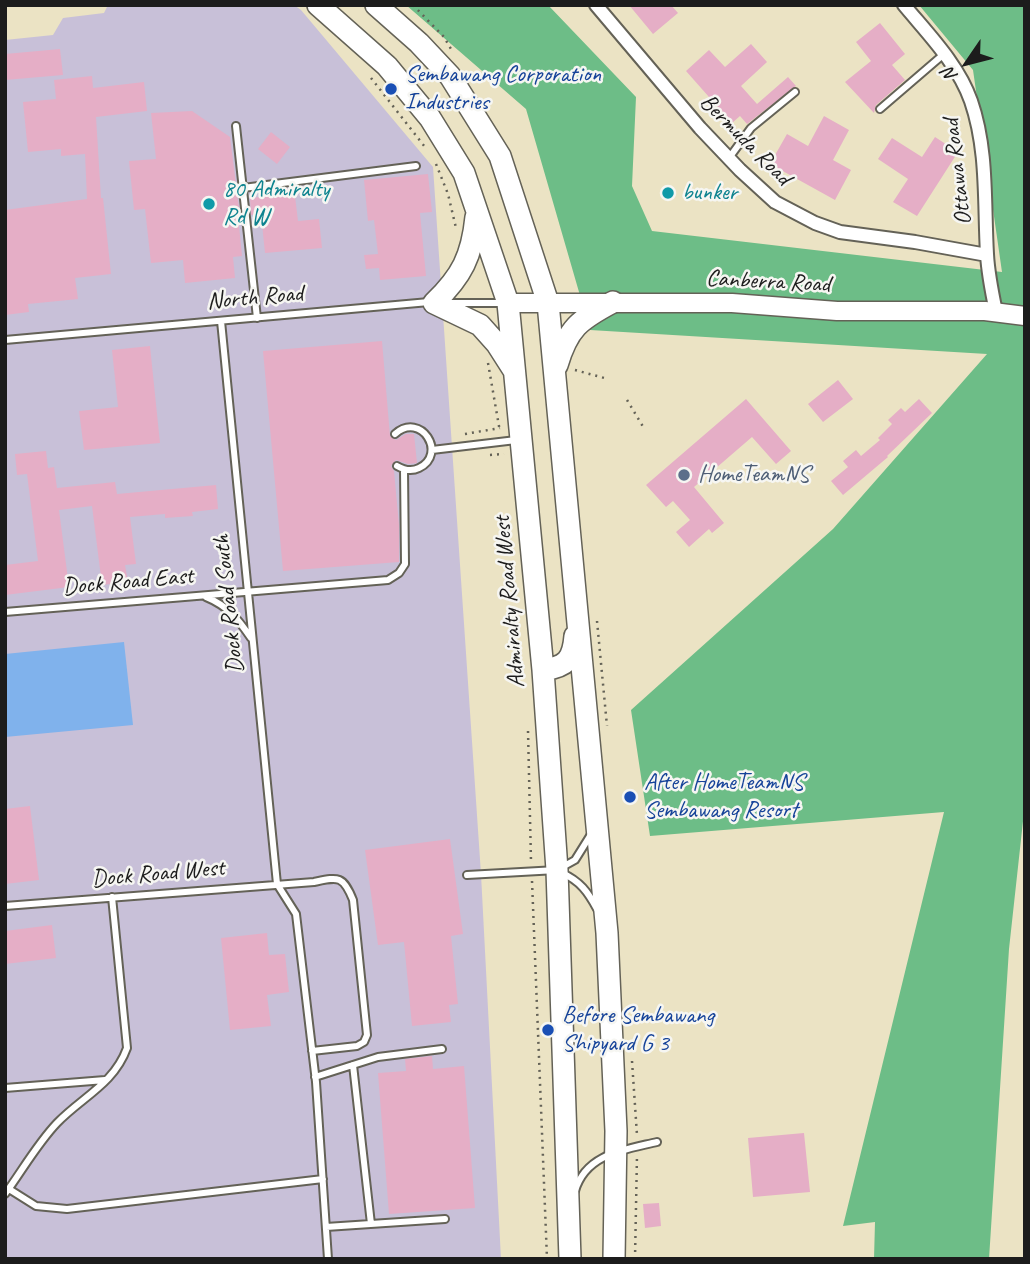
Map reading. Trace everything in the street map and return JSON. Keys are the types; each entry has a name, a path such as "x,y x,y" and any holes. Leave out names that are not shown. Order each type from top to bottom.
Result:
{"main road":[{"name":"Admiralty Road West","path":"318,5 387,65 430,118 464,173 508,303 516,374 512,440 543,670 557,870 570,1259"},
{"path":"376,5 419,43 450,76 500,156 548,303 565,370"},
{"path":"477,210 472,249 451,286 434,303 480,325 497,344 516,374"},
{"path":"613,302 583,318 570,331 563,345 578,610 607,933 616,1153 614,1259"},
{"name":"Canberra Road","path":"508,303 732,303 837,311 996,312 1025,316"},
{"path":"543,670 559,668 569,660 575,646 578,610"}],"street":[{"name":"Bermuda Road","path":"596,5 729,158 775,202 815,223 840,232 987,255"},
{"name":"Ottawa Road","path":"904,5 952,63 970,100 981,142 987,204 987,255 996,312"}],"lane":[{"path":"880,109 944,54"},
{"path":"729,158 751,128 795,92"},
{"path":"236,126 257,318"},
{"path":"243,188 416,166"},
{"name":"North Road","path":"5,340 413,302 508,303"},
{"name":"Dock Road South","path":"221,321 277,884"},
{"path":"395,434 406,427 416,428 430,440 432,450 423,466 414,470 404,470 397,466"},
{"path":"432,450 512,440"},
{"name":"Dock Road East","path":"5,612 388,580 399,573 405,564 404,470"},
{"path":"203,595 220,603 235,615 252,640"},
{"path":"467,875 557,870 575,860 580,853 592,831 596,814"},
{"path":"557,870 576,879 587,892 607,933"},
{"name":"Dock Road West","path":"5,906 314,882 336,878 348,887 353,900 368,1035 364,1042 357,1046 312,1051"},
{"path":"277,884 296,914 315,1077 328,1259"},
{"path":"112,897 127,1048 121,1065 56,1124 7,1192 36,1206 67,1209 323,1179"},
{"path":"315,1077 378,1057 442,1049"},
{"path":"353,1065 371,1224"},
{"path":"5,1088 107,1080"},
{"path":"569,1217 576,1188 585,1169 601,1158 657,1142"},
{"path":"326,1227 445,1219"}],"path":[{"path":"369,75 426,148"},
{"path":"434,158 448,194 457,233"},
{"path":"486,355 512,440"},
{"path":"565,370 608,379"},
{"path":"627,400 645,430"},
{"path":"528,719 547,1259"}],"shaded area":[{"path":"108,5 294,5 433,167 481,874 501,1259 5,1259 5,40 53,35 63,18 104,13"}],"green space":[{"path":"406,5 548,5 636,97 632,186 652,231 1002,272 973,70 919,5 1025,5 1025,803 1009,949 989,1259 874,1259 875,1222 843,1226 944,812 650,836 631,710 833,529 987,354 590,330 526,109"}],"water":[{"path":"124,642 133,725 5,737 5,654"}],"building":[{"path":"629,5 671,5 678,13 653,34"},
{"path":"880,23 905,54 892,65 905,80 876,105 874,113 845,82 871,61 856,42"},
{"path":"751,44 767,62 741,86 757,104 788,77 796,86 747,124 740,116 732,123 686,71 709,50 725,67"},
{"path":"60,49 63,75 5,80 5,54"},
{"path":"92,76 93,88 144,82 147,111 96,117 101,198 111,274 75,278 78,299 28,304 29,312 5,315 5,210 87,199 85,154 61,156 61,149 28,152 23,102 56,99 54,80"},
{"name":"80 Admiralty Rd W","path":"192,111 230,137 242,256 233,257 235,278 185,283 183,260 151,263 145,209 134,210 129,161 156,159 151,113"},
{"path":"824,116 849,130 833,160 851,170 835,200 770,164 787,134 808,146"},
{"path":"271,132 290,147 277,164 258,149"},
{"path":"935,137 958,152 917,216 893,202 908,179 878,159 892,138 922,157"},
{"path":"428,174 432,212 420,213 426,276 380,280 379,268 366,269 364,255 378,254 374,220 368,221 364,180"},
{"path":"294,188 298,221 319,219 322,248 265,253 261,214 251,215 250,198 277,195 276,190"},
{"path":"382,341 390,436 396,440 406,434 414,434 417,463 408,464 396,460 391,466 394,471 399,525 399,562 283,571 263,351"},
{"path":"150,346 160,443 84,450 79,411 118,407 112,350"},
{"path":"838,380 853,399 823,422 808,404"},
{"name":"HomeTeamNS","path":"746,399 791,451 776,464 752,437 694,487 724,523 712,533 709,529 689,547 676,532 690,520 673,501 666,507 646,485"},
{"path":"919,399 932,413 888,457 843,495 831,481 848,467 843,461 856,450 861,456 880,440 878,438 892,424 888,420 901,408 905,412"},
{"path":"46,451 48,468 54,467 57,488 115,482 117,494 216,485 218,509 192,512 193,516 165,518 165,514 130,517 136,564 125,565 128,582 102,585 92,506 59,510 69,587 5,595 5,565 38,561 27,474 17,475 15,454"},
{"path":"30,806 39,880 5,884 5,809"},
{"path":"450,839 463,934 451,936 458,1004 449,1005 451,1022 412,1026 404,942 378,945 365,850"},
{"path":"52,925 56,958 5,964 5,931"},
{"path":"267,933 269,955 285,954 289,992 267,995 271,1026 230,1030 221,938"},
{"path":"432,1056 433,1069 464,1066 475,1208 389,1214 378,1073 406,1071 405,1059"},
{"path":"804,1133 810,1192 753,1197 748,1138"},
{"path":"659,1203 661,1226 645,1228 643,1204"}],"place":[{"name":"Sembawang Corporation Industries","path":"391,89"},
{"name":"bunker","path":"668,193"},
{"name":"80 Admiralty Rd W","path":"209,204"},
{"name":"HomeTeamNS","path":"684,475"},
{"name":"After HomeTeamNS Sembawang Resort","path":"630,797"},
{"name":"Before Sembawang Shipyard G 3","path":"548,1030"}]}
